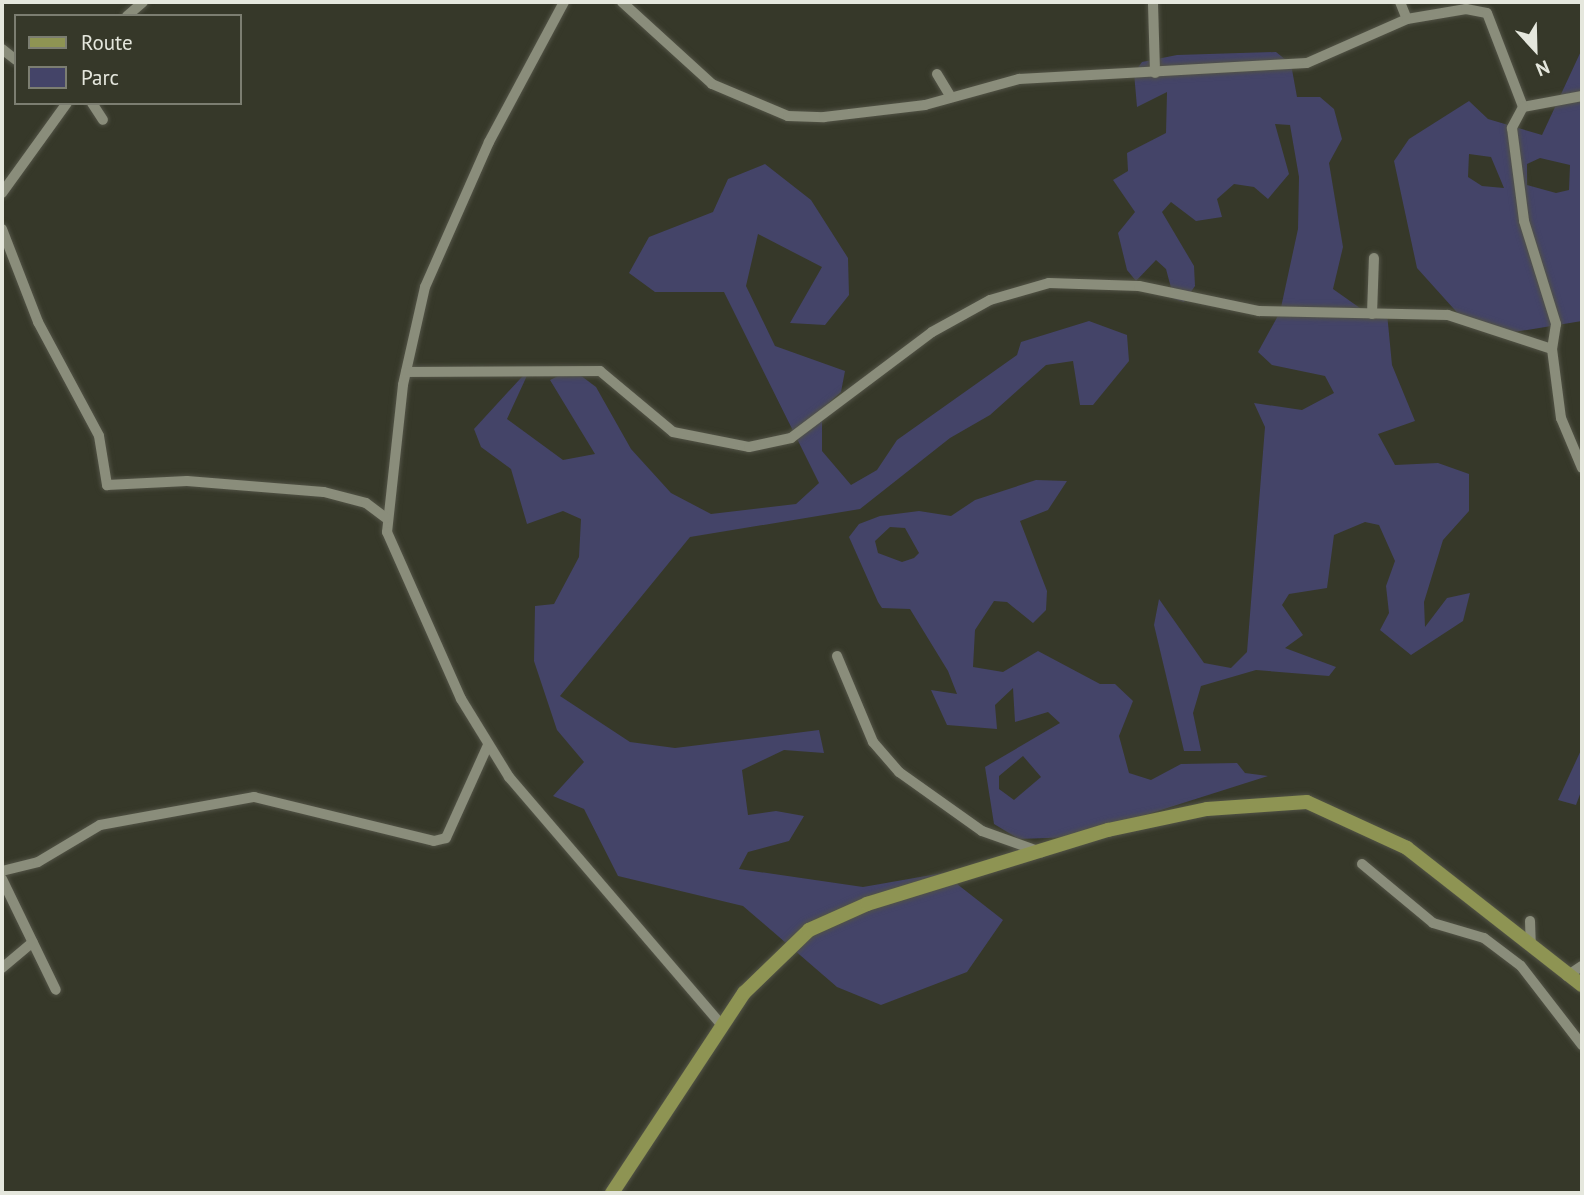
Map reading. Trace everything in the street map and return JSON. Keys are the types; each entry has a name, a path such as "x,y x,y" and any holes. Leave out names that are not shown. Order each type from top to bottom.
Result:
{"main road":[{"path":"612,1193 720,1024 808,930 867,904 1041,852 1207,809 1307,802 1391,838 1582,985"}],"street":[{"path":"129,14 143,2"},
{"path":"564,2 462,197 425,287 406,372 386,518 430,632 488,745 530,804 720,1024"},
{"path":"622,2 712,84 788,116 880,113 1019,79 1307,63 1407,19 1466,9 1487,13 1523,107 1512,128 1524,221 1556,324 1552,349 1563,425 1582,468"},
{"path":"1400,2 1407,19"},
{"path":"1153,4 1155,73"},
{"path":"937,74 951,97"},
{"path":"1523,107 1582,96"},
{"path":"2,193 67,105"},
{"path":"94,105 103,120"},
{"path":"2,229 38,322 99,436 107,485 187,481 324,492 366,503 386,518"},
{"path":"1372,314 1374,258"},
{"path":"406,372 600,371 673,432 749,447 791,438 922,339 978,306 1049,283 1139,286 1259,311 1448,315 1552,349"},
{"path":"837,656 873,742 900,772 982,831 1041,852"},
{"path":"2,871 38,862 100,825 254,797 434,841 446,838 488,745"},
{"path":"1362,864 1433,923 1484,938 1521,966 1582,1045"},
{"path":"2,879 56,990"},
{"path":"1530,921 1531,946"},
{"path":"2,968 33,942"},
{"path":"1567,975 1582,966"}],"green space":[{"path":"1582,49 1582,321 1514,332 1462,318 1417,268 1394,161 1409,139 1469,101 1488,119 1542,135","holes":["1469,154 1491,157 1504,188 1482,186 1468,177","1540,158 1570,165 1569,190 1556,193 1527,185 1527,164"]},
{"path":"1276,52 1291,64 1297,97 1320,97 1334,109 1342,139 1329,163 1343,247 1333,289 1367,313 1387,313 1392,365 1415,421 1378,434 1395,465 1438,463 1469,474 1469,511 1443,540 1424,602 1425,627 1447,598 1470,593 1463,621 1411,655 1380,630 1389,613 1386,586 1395,561 1379,525 1365,522 1334,535 1327,588 1289,594 1282,605 1303,635 1285,648 1336,667 1329,676 1256,670 1201,686 1193,713 1201,751 1184,751 1154,625 1159,599 1204,663 1231,668 1247,652 1265,427 1254,403 1302,410 1334,393 1325,376 1272,365 1258,352 1280,312 1298,229 1299,177 1290,125 1275,124 1289,174 1268,199 1254,187 1234,184 1217,199 1222,217 1196,221 1171,202 1162,212 1194,266 1195,286 1184,302 1174,299 1166,269 1156,260 1136,281 1127,270 1118,233 1135,212 1113,180 1128,171 1127,153 1166,133 1167,92 1137,107 1134,73 1142,62 1177,55"},
{"path":"765,164 811,200 848,258 849,295 825,325 790,323 822,267 758,234 746,286 775,346 845,371 841,392 822,409 822,451 851,485 877,470 897,440 1017,355 1021,342 1089,321 1127,335 1129,361 1093,405 1080,405 1073,361 1046,365 990,415 950,438 860,509 690,537 560,696 630,742 675,748 819,730 824,753 784,750 742,770 748,815 776,811 804,816 789,841 748,852 739,869 863,887 943,873 1003,920 967,972 881,1005 837,987 743,906 618,876 584,809 553,796 584,762 557,730 534,661 535,606 554,604 579,557 581,519 563,511 527,524 511,469 481,447 474,429 531,367 507,419 563,460 595,454 550,380 572,369 596,387 631,449 671,493 711,514 796,504 819,483 724,292 655,292 629,273 649,237 713,212 728,179"},
{"path":"1036,480 1067,481 1048,510 1020,521 1047,591 1046,610 1033,623 1007,602 994,601 975,630 973,667 1003,672 1038,651 1100,684 1115,684 1133,701 1119,736 1129,773 1151,780 1181,764 1237,763 1245,773 1268,776 1076,837 1019,839 994,824 985,767 1060,723 1048,712 1015,722 1013,688 995,705 997,729 947,725 931,690 957,694 948,671 910,609 882,608 849,537 859,524 880,516 919,511 951,516 975,500","holes":["890,527 905,528 919,553 914,558 902,562 878,553 875,541","1023,756 1041,777 1014,800 999,789 999,776"]},
{"path":"1582,748 1582,789 1576,805 1558,800"}]}
